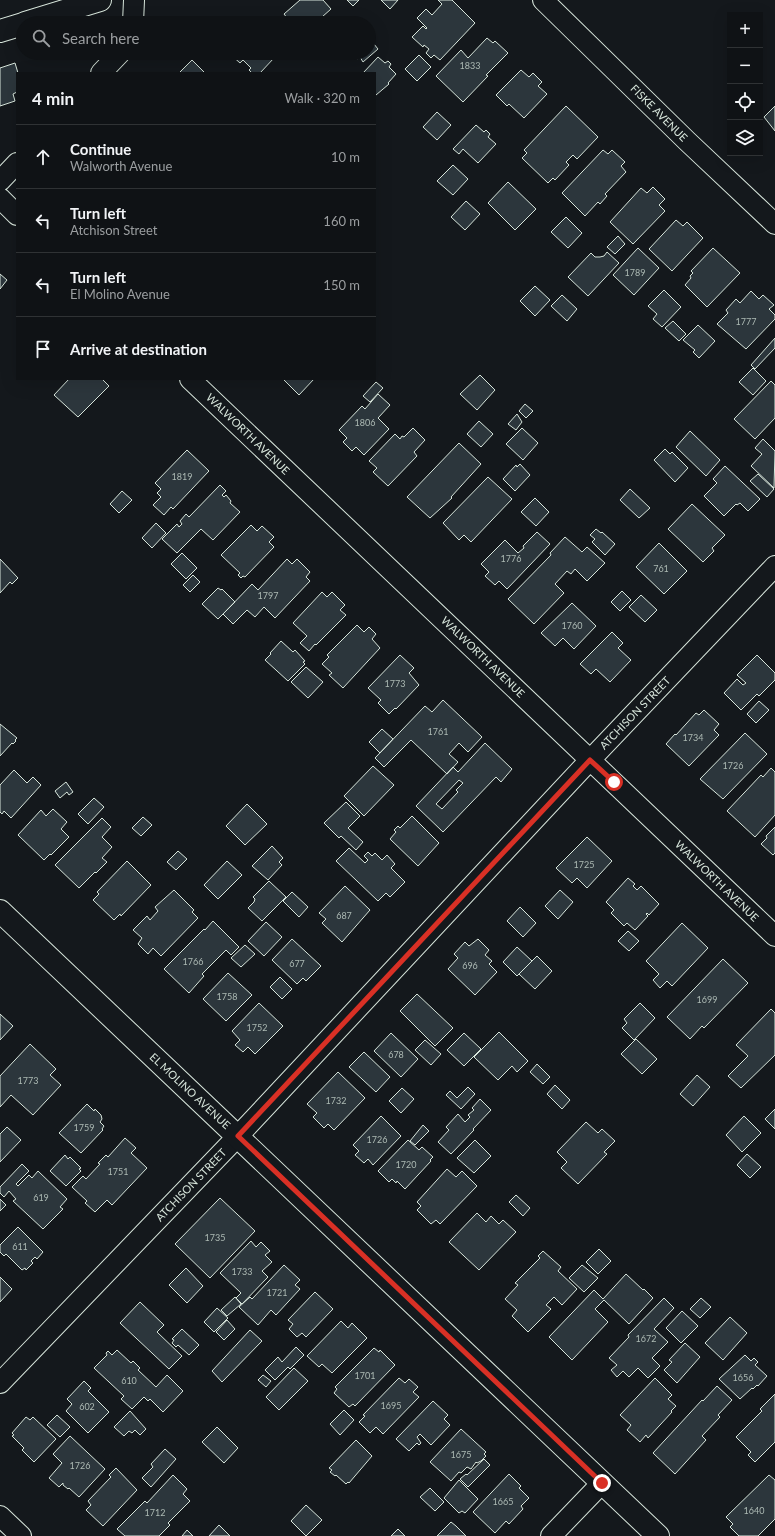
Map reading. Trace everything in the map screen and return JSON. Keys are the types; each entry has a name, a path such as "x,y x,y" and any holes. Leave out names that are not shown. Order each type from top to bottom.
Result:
{"street":[{"path":"47,16 100,0"},
{"path":"134,0 134,16"},
{"name":"FISKE AVENUE","path":"543,0 687,141 775,224"},
{"path":"0,31 16,26"},
{"path":"102,72 113,60"},
{"path":"0,182 16,164"},
{"path":"0,198 16,214"},
{"name":"WALWORTH AVENUE","path":"191,380 775,936"},
{"name":"ATCHISON STREET","path":"0,1383 238,1136 590,760 775,566"},
{"name":"EL MOLINO AVENUE","path":"0,911 658,1536"},
{"path":"551,1536 602,1483"},
{"path":"0,1516 21,1536"}],"building":[{"path":"300,0 323,0 331,9 323,16 286,16 284,14"},
{"path":"347,0 359,0 353,6"},
{"path":"381,0 398,0 390,9"},
{"path":"438,0 452,0 475,23 440,60 434,55 431,58 426,53 429,49 424,45 423,47 412,37 423,26 426,29 427,28 417,18 426,9 432,15 442,4"},
{"path":"487,38 493,43 495,41 508,53 486,75 488,76 463,102 436,76 461,50 468,58"},
{"path":"419,55 431,67 417,81 405,69"},
{"path":"378,57 385,63 388,61 391,64 389,67 396,74 388,83 389,84 376,95 376,72 364,72"},
{"path":"192,60 204,72 180,72"},
{"path":"243,60 272,60 261,72 251,72 249,70 251,68"},
{"path":"15,63 18,72 16,72 16,92 13,94 15,101 0,106 0,68"},
{"path":"521,70 529,77 533,73 542,82 538,86 547,94 524,118 509,104 507,106 496,95"},
{"path":"566,106 598,137 577,159 573,155 566,162 569,165 555,180 553,178 548,183 522,158 527,153 524,150"},
{"path":"775,106 775,131 764,117"},
{"path":"437,112 451,125 437,140 423,127"},
{"path":"476,125 484,132 486,130 490,134 488,137 496,144 478,163 463,149 459,154 453,149"},
{"path":"603,150 608,154 612,150 625,162 621,166 626,172 605,194 607,196 600,204 598,202 585,216 562,193"},
{"path":"453,165 468,179 453,195 437,181"},
{"path":"508,182 536,209 515,230 488,203"},
{"path":"653,187 665,199 659,205 665,211 633,244 610,222 641,188 647,193"},
{"path":"466,201 480,214 465,230 451,217"},
{"path":"566,217 582,233 568,248 551,232"},
{"path":"676,220 683,226 687,222 703,238 672,271 649,249"},
{"path":"618,236 625,244 615,254 607,247"},
{"path":"638,248 659,268 634,295 613,275"},
{"path":"713,248 740,273 707,307 685,285 691,278 690,276 693,273 691,271"},
{"path":"607,252 619,263 588,296 568,277 591,253 595,257 600,257 604,256"},
{"path":"0,274 7,280 0,289"},
{"path":"535,286 550,300 535,316 520,301"},
{"path":"664,290 681,307 662,327 653,319 657,314 648,306"},
{"path":"751,291 759,299 763,295 774,305 769,309 775,315 775,319 746,349 717,324 728,313 726,310 736,299 740,303"},
{"path":"562,295 577,309 567,321 551,306"},
{"path":"673,321 686,334 679,341 665,328"},
{"path":"698,325 715,341 699,358 693,352 695,350 683,340"},
{"path":"775,338 775,348 755,369 751,365"},
{"path":"753,368 766,381 753,395 739,382"},
{"path":"480,375 495,390 477,410 460,394"},
{"path":"68,380 103,380 109,386 78,417 54,395"},
{"path":"284,380 313,380 299,395"},
{"path":"771,381 775,385 775,418 755,439 734,419"},
{"path":"376,382 383,388 370,402 363,396"},
{"path":"378,394 390,405 378,418 389,429 364,455 356,447 352,451 343,442 347,438 339,430 362,406 365,409"},
{"path":"525,404 533,411 526,418 519,411"},
{"path":"517,414 522,422 516,430 508,424"},
{"path":"479,421 493,434 481,447 467,434"},
{"path":"413,428 425,440 414,452 417,456 388,486 373,472 377,468 369,461 395,434 400,439"},
{"path":"522,428 538,443 523,460 506,444"},
{"path":"690,431 720,460 706,476 676,447"},
{"path":"763,439 775,451 774,488 751,466 762,454 755,448"},
{"path":"459,443 481,464 451,497 452,498 430,518 407,497"},
{"path":"665,449 670,454 672,452 688,468 675,482 654,460"},
{"path":"187,450 209,471 173,509 171,507 164,515 153,505 161,497 157,493 161,489 155,483"},
{"path":"520,464 530,475 515,491 503,479 516,465 517,467"},
{"path":"725,466 760,499 748,511 740,503 737,505 736,504 724,516 704,496 717,483 713,479"},
{"path":"758,474 774,489 767,497 750,481"},
{"path":"488,477 512,499 471,542 464,535 459,540 443,523"},
{"path":"220,485 226,491 222,495 224,497 226,495 231,501 230,503 240,512 213,540 201,529 177,553 162,539 177,524 179,527 182,524 180,521 186,514 189,517"},
{"path":"630,489 650,508 639,518 620,500"},
{"path":"122,491 132,500 119,513 110,504"},
{"path":"535,498 549,512 536,526 521,512"},
{"path":"692,504 725,535 712,548 714,551 703,562 668,529"},
{"path":"156,523 166,533 152,548 142,538"},
{"path":"251,525 257,531 262,526 274,537 269,542 274,547 245,577 243,576 241,578 238,575 240,573 221,555"},
{"path":"596,529 601,533 602,532 615,544 605,555 592,542 595,539 590,535"},
{"path":"537,532 550,544 507,589 499,581 495,585 485,576 489,572 481,564 505,540 518,553"},
{"path":"565,537 582,552 587,547 605,563 587,581 575,569 571,574 567,571 555,584 564,593 534,624 508,599 551,555 550,553"},
{"path":"659,543 687,571 664,594 636,567"},
{"path":"182,553 197,568 186,579 171,564"},
{"path":"0,559 18,578 12,584 10,582 0,593"},
{"path":"287,559 292,564 297,559 310,572 306,577 310,581 275,618 264,607 255,617 247,610 233,624 223,614 252,584 258,590"},
{"path":"193,575 200,582 190,592 183,585"},
{"path":"218,588 221,590 222,589 235,602 218,619 202,604"},
{"path":"622,591 631,600 620,611 611,602"},
{"path":"322,592 327,597 332,592 345,605 340,610 346,615 309,651 300,643 307,636 293,623"},
{"path":"641,595 657,610 645,622 629,607"},
{"path":"572,603 596,626 574,649 563,638 555,646 541,633"},
{"path":"357,625 364,632 369,627 376,634 372,639 380,648 343,688 329,675 332,673 322,664 329,657 327,655"},
{"path":"612,632 623,643 618,648 631,660 610,682 596,669 591,674 580,664"},
{"path":"281,641 293,652 295,650 305,661 303,662 305,664 288,681 265,660"},
{"path":"400,655 414,668 409,673 419,685 396,709 395,708 389,714 378,703 381,700 368,688"},
{"path":"757,655 775,673 775,680 759,696 757,694 741,710 724,693 737,679 743,685 746,683 737,675"},
{"path":"306,667 323,682 308,698 291,682"},
{"path":"443,700 482,737 468,752 459,743 449,754 458,762 447,774 411,740 384,767 375,758 425,706 432,712"},
{"path":"759,701 769,710 756,723 747,714"},
{"path":"704,710 719,724 714,730 719,735 689,766 666,744 696,713 699,715"},
{"path":"0,724 17,738 15,740 16,741 13,744 12,743 0,756"},
{"path":"382,729 393,739 380,753 369,742"},
{"path":"745,733 767,754 723,799 700,779"},
{"path":"485,743 512,769 501,782 496,777 443,832 416,806 453,767 458,772","holes":["459,780 463,783 456,790 458,792 442,809 436,804"]},
{"path":"373,766 394,785 364,816 344,796"},
{"path":"771,768 775,772 775,815 755,837 727,811 761,775 763,777"},
{"path":"14,770 27,783 33,777 41,785 11,818 4,811 2,814 0,812 0,785"},
{"path":"66,782 73,792 69,795 67,792 60,798 55,791"},
{"path":"94,798 104,807 88,824 78,814"},
{"path":"346,802 360,816 348,828 363,842 356,850 341,836 339,838 324,823"},
{"path":"247,804 267,824 245,845 226,826"},
{"path":"53,809 67,822 61,829 69,837 44,860 18,835 41,810 46,816"},
{"path":"412,816 439,843 418,866 390,839 396,832 394,830 398,826 400,828"},
{"path":"143,817 152,825 141,836 132,828"},
{"path":"102,818 111,827 102,837 112,847 102,858 107,862 79,888 55,865"},
{"path":"775,827 775,853 773,855 761,844 767,838 766,836"},
{"path":"587,837 612,861 587,888 577,878 572,883 556,868"},
{"path":"272,846 283,858 279,862 282,865 268,880 252,866"},
{"path":"349,848 365,863 368,860 364,856 368,852 372,856 375,853 382,860 387,855 395,864 391,868 405,882 390,897 386,893 378,901 336,861"},
{"path":"178,851 187,859 176,870 167,862"},
{"path":"127,861 151,885 121,916 120,914 114,920 93,900 99,894 97,892"},
{"path":"227,861 242,875 218,899 204,885"},
{"path":"628,878 635,884 633,886 637,890 641,886 659,904 649,915 647,913 646,914 648,916 635,930 627,923 624,926 611,913 614,910 606,902"},
{"path":"269,881 286,897 262,921 248,908 254,902 255,899 253,897"},
{"path":"345,886 370,910 342,942 322,923 326,919 319,913"},
{"path":"174,890 194,910 192,912 198,918 161,956 153,948 148,954 138,944 142,938 133,930 147,916 150,920 158,911 155,907"},
{"path":"560,890 573,902 558,919 545,906"},
{"path":"292,892 308,907 299,917 283,901"},
{"path":"520,907 536,923 523,937 507,921"},
{"path":"213,921 239,947 231,955 226,950 202,974 204,976 189,993 164,969"},
{"path":"266,922 282,937 264,956 248,941"},
{"path":"682,923 708,948 672,986 667,981 660,988 653,980 659,974 646,961"},
{"path":"628,931 639,941 629,951 618,941"},
{"path":"292,939 321,966 306,981 303,978 297,984 272,960"},
{"path":"478,939 489,950 485,955 492,961 489,964 497,972 475,995 448,969 458,958 454,954 465,942 469,946"},
{"path":"245,945 255,954 241,967 231,958"},
{"path":"517,947 532,961 517,976 503,962"},
{"path":"537,956 552,971 535,989 519,974"},
{"path":"723,959 748,983 704,1028 702,1026 690,1039 667,1017"},
{"path":"228,973 252,995 226,1021 203,999"},
{"path":"280,977 292,989 282,999 270,987"},
{"path":"417,994 453,1028 435,1046 400,1011"},
{"path":"259,1003 283,1026 255,1054 248,1047 243,1052 235,1045 240,1040 232,1031"},
{"path":"640,1003 655,1018 634,1040 622,1028 627,1023 624,1019"},
{"path":"771,1009 775,1013 775,1055 741,1088 728,1076 748,1056 736,1045"},
{"path":"0,1014 13,1026 0,1040"},
{"path":"499,1032 528,1061 517,1072 512,1066 498,1080 474,1057"},
{"path":"391,1033 418,1059 401,1077 374,1051"},
{"path":"464,1033 481,1049 464,1066 447,1050"},
{"path":"636,1039 657,1059 642,1074 621,1054"},
{"path":"425,1040 441,1054 431,1065 415,1050"},
{"path":"30,1044 56,1069 50,1075 61,1085 33,1115 11,1095 0,1107 0,1076"},
{"path":"364,1052 390,1077 376,1092 349,1067"},
{"path":"537,1064 550,1077 543,1084 530,1072"},
{"path":"338,1072 365,1098 334,1130 328,1124 324,1128 313,1117 317,1113 307,1104"},
{"path":"697,1075 710,1087 693,1106 680,1094"},
{"path":"555,1085 570,1100 562,1109 547,1094"},
{"path":"468,1087 475,1094 461,1109 446,1095 450,1091 457,1098"},
{"path":"402,1088 414,1099 401,1113 389,1101"},
{"path":"480,1099 491,1110 451,1154 438,1142 449,1130 446,1127 458,1114 465,1122 470,1117 468,1115 474,1110 472,1108"},
{"path":"87,1104 101,1115 102,1119 100,1122 104,1126 102,1129 103,1130 81,1153 59,1133"},
{"path":"775,1109 775,1129 765,1119"},
{"path":"381,1116 401,1136 373,1165 368,1159 364,1163 355,1155 359,1151 353,1145"},
{"path":"744,1116 761,1133 742,1152 726,1135"},
{"path":"586,1122 598,1133 602,1129 615,1141 604,1152 607,1154 578,1184 561,1168 567,1162 557,1152"},
{"path":"423,1125 429,1131 415,1145 410,1141"},
{"path":"7,1127 21,1140 0,1162 0,1134"},
{"path":"125,1138 136,1148 131,1153 147,1168 112,1205 107,1200 95,1212 85,1203 87,1201 72,1187 83,1176 86,1179 100,1164 98,1163 106,1155 108,1157"},
{"path":"408,1140 419,1150 422,1147 433,1157 405,1189 397,1181 396,1183 392,1179 389,1182 378,1171"},
{"path":"475,1140 491,1156 474,1173 457,1158"},
{"path":"747,1154 761,1167 750,1178 737,1165"},
{"path":"65,1155 68,1159 70,1157 81,1168 79,1169 81,1171 66,1186 50,1171"},
{"path":"22,1164 29,1171 16,1184 18,1186 29,1175 32,1178 38,1171 67,1199 60,1207 63,1209 43,1229 13,1201 16,1199 9,1191 4,1197 0,1193 0,1187"},
{"path":"447,1169 456,1177 462,1171 477,1186 440,1224 436,1220 431,1224 417,1210 421,1206 417,1202"},
{"path":"516,1195 530,1208 523,1216 509,1202"},
{"path":"220,1198 255,1231 210,1278 175,1244"},
{"path":"0,1199 6,1205 0,1211"},
{"path":"477,1213 486,1222 491,1216 499,1224 503,1220 516,1232 479,1270 449,1242"},
{"path":"18,1227 43,1252 37,1259 35,1257 31,1261 33,1263 26,1270 25,1268 22,1270 6,1254 4,1256 0,1252 0,1245"},
{"path":"251,1241 256,1247 261,1242 270,1251 265,1255 272,1262 262,1271 268,1277 242,1304 236,1298 241,1293 220,1273"},
{"path":"599,1249 611,1261 598,1274 586,1262"},
{"path":"543,1251 561,1267 558,1271 577,1289 562,1305 554,1297 546,1305 551,1309 528,1332 512,1316 517,1310 505,1299 518,1285 515,1283 540,1258 538,1256"},
{"path":"284,1265 300,1280 295,1285 300,1289 276,1315 271,1310 258,1325 239,1307 250,1297 252,1299"},
{"path":"582,1265 598,1278 584,1292 569,1278"},
{"path":"186,1268 203,1286 187,1303 169,1285"},
{"path":"626,1274 653,1298 629,1324 604,1300 595,1309 608,1322 572,1360 549,1337 594,1290 603,1299"},
{"path":"0,1277 12,1289 0,1302"},
{"path":"315,1292 333,1309 306,1337 302,1333 297,1337 289,1329 293,1324 288,1320"},
{"path":"235,1297 241,1304 227,1316 221,1310"},
{"path":"664,1298 674,1308 654,1329 668,1342 652,1358 660,1366 648,1378 638,1368 629,1377 623,1371 617,1377 611,1370 617,1365 609,1358 629,1337 628,1335"},
{"path":"701,1298 711,1307 700,1318 690,1309"},
{"path":"140,1302 164,1325 157,1332 182,1356 169,1369 120,1323"},
{"path":"217,1308 228,1318 214,1332 204,1322"},
{"path":"682,1311 698,1326 681,1343 666,1328"},
{"path":"730,1317 747,1333 723,1360 705,1343"},
{"path":"227,1320 235,1329 224,1340 216,1332"},
{"path":"341,1321 348,1328 352,1323 367,1338 332,1373 322,1364 319,1367 307,1356"},
{"path":"182,1329 199,1345 189,1355 178,1345 176,1347 172,1343 174,1340 172,1339"},
{"path":"250,1330 262,1341 222,1382 212,1371"},
{"path":"685,1343 700,1357 677,1383 664,1370 672,1362 669,1360"},
{"path":"296,1347 304,1355 290,1369 288,1367 275,1380 265,1370 278,1357 282,1362"},
{"path":"374,1348 379,1352 380,1350 395,1365 355,1406 353,1404 349,1407 334,1393 337,1389 335,1387"},
{"path":"117,1350 131,1363 133,1361 140,1368 138,1370 156,1387 167,1375 183,1391 163,1412 150,1399 148,1401 144,1397 132,1409 121,1399 124,1396 94,1368 107,1355 106,1353 108,1351 112,1355"},
{"path":"745,1355 751,1361 754,1358 758,1362 755,1365 767,1376 758,1386 757,1385 753,1389 752,1388 740,1399 719,1379"},
{"path":"294,1368 308,1381 279,1410 266,1397"},
{"path":"263,1375 271,1381 266,1387 258,1380"},
{"path":"399,1378 405,1383 409,1379 418,1387 413,1392 419,1397 383,1434 376,1427 370,1433 359,1422 365,1416 363,1415"},
{"path":"655,1378 672,1395 668,1399 676,1406 648,1438 646,1435 640,1442 627,1430 631,1425 620,1415"},
{"path":"84,1381 91,1388 88,1391 109,1412 88,1433 66,1411 72,1404 67,1399"},
{"path":"717,1386 732,1400 718,1415 720,1417 702,1436 706,1440 675,1474 653,1453"},
{"path":"775,1394 775,1442 755,1462 748,1455 751,1452 736,1437 762,1411 760,1409"},
{"path":"433,1401 448,1415 444,1419 450,1425 431,1445 420,1434 417,1437 421,1443 419,1445 417,1443 409,1451 396,1439"},
{"path":"344,1410 354,1420 340,1435 330,1424"},
{"path":"130,1411 146,1429 140,1435 135,1430 132,1433 129,1431 124,1436 114,1427"},
{"path":"57,1415 70,1427 60,1437 47,1425"},
{"path":"26,1417 30,1420 33,1417 56,1439 34,1462 22,1450 24,1448 12,1436 14,1435 12,1433"},
{"path":"217,1427 238,1448 224,1463 202,1442"},
{"path":"461,1429 486,1452 484,1454 486,1456 481,1461 476,1462 471,1469 467,1467 461,1473 459,1472 451,1481 430,1462"},
{"path":"70,1436 105,1469 79,1497 63,1485 63,1483 59,1487 49,1478 62,1463 53,1454"},
{"path":"356,1440 372,1456 349,1483 348,1482 346,1484 330,1472 332,1470 329,1468"},
{"path":"165,1449 176,1459 151,1487 142,1478 153,1467 151,1464"},
{"path":"484,1459 490,1465 468,1487 460,1479 466,1474 467,1475"},
{"path":"116,1468 137,1490 103,1526 86,1510 91,1505 88,1501 111,1477 109,1475"},
{"path":"509,1474 521,1486 519,1488 529,1498 521,1506 523,1509 509,1524 506,1521 495,1533 473,1512"},
{"path":"173,1475 187,1489 183,1494 190,1501 168,1523 170,1525 159,1536 125,1536 117,1529 145,1501 147,1503"},
{"path":"769,1475 775,1480 775,1519 758,1536 739,1536 730,1527 733,1524 726,1517"},
{"path":"459,1480 478,1499 465,1513 462,1511 459,1513 444,1498"},
{"path":"430,1488 444,1502 435,1511 420,1497"},
{"path":"306,1505 322,1520 306,1536 291,1521"},
{"path":"451,1522 456,1526 466,1536 437,1536"},
{"path":"219,1525 230,1536 209,1536"},
{"path":"398,1529 405,1536 391,1536"},
{"path":"187,1530 193,1536 182,1536"}],"route":[{"path":"602,1483 238,1136 590,760 614,782"}]}
